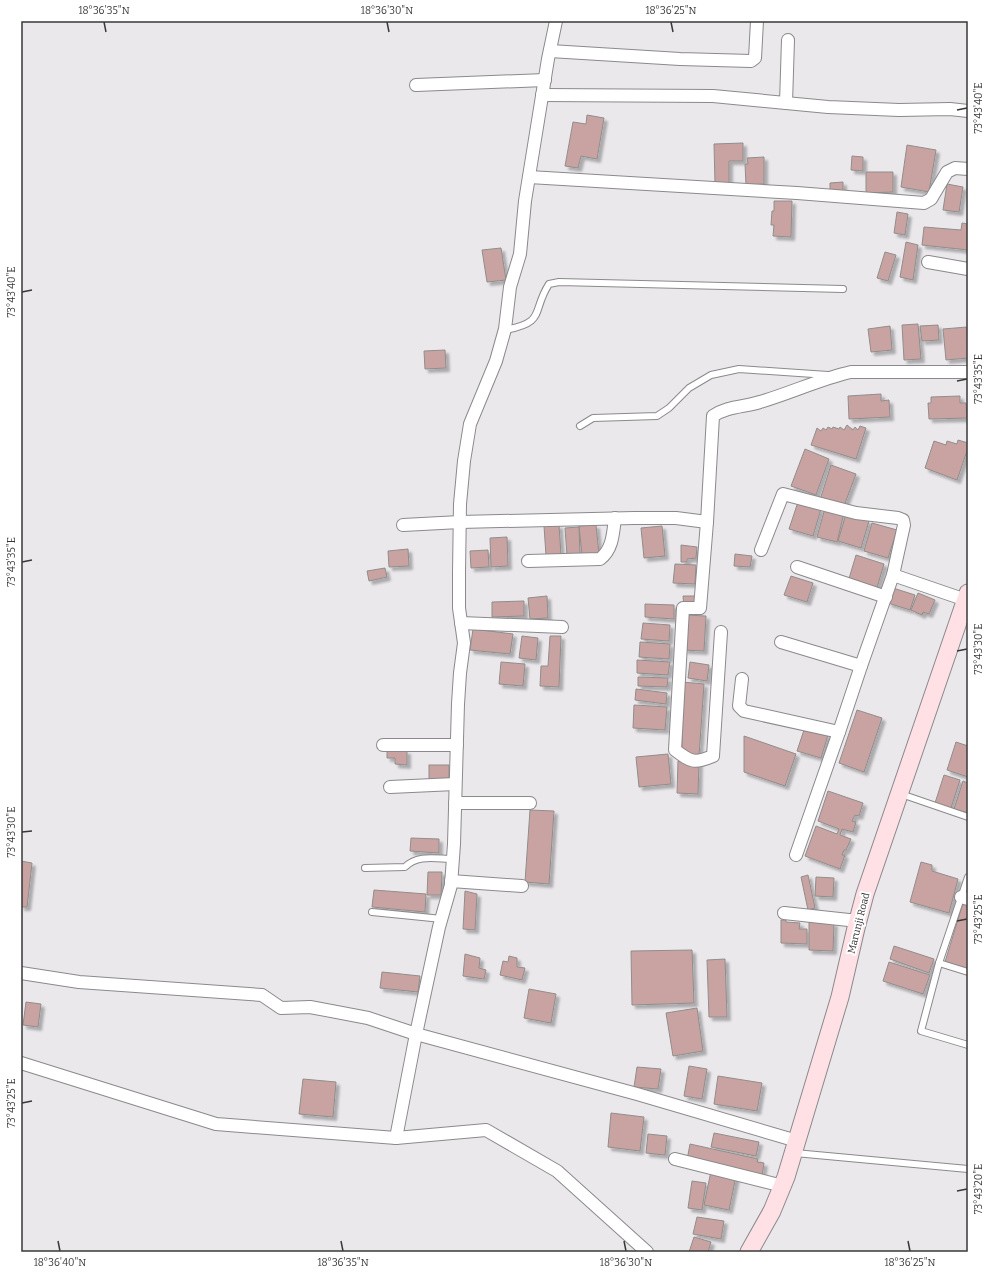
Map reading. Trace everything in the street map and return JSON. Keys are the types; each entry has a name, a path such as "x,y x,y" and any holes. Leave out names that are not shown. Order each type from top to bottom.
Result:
{"street":[{"path":"396,1138 416,1034 451,880 459,680 464,643 459,608 460,504 464,461 470,424 496,361 505,330 510,287 520,254 525,201 542,95 556,21"},
{"path":"550,51 680,59 752,61 755,58 756,21"},
{"path":"786,103 788,40"},
{"path":"416,85 545,80"},
{"path":"542,95 713,96 828,107 900,110 950,109 968,111"},
{"path":"529,177 797,193 924,203 931,199 947,172 955,168 968,169"},
{"path":"928,262 968,268"},
{"path":"721,632 713,756 702,760 689,760 675,750 683,608 700,608 713,416 720,411 760,402 838,375 851,372 968,372"},
{"path":"761,550 783,494 856,513 898,518 903,520 904,526 893,575 886,597 796,855"},
{"path":"528,561 600,559 605,555 610,546 615,518"},
{"path":"403,525 615,518 676,518 707,522"},
{"path":"797,566 886,597"},
{"path":"893,575 967,596"},
{"name":"Marunji Road","path":"749,1252 765,1224 782,1186 795,1147 840,997 865,894 967,596"},
{"path":"461,623 562,627"},
{"path":"781,642 861,666"},
{"path":"742,679 739,706 744,711 839,732"},
{"path":"383,745 456,745"},
{"path":"390,786 455,784"},
{"path":"455,803 530,803"},
{"path":"451,880 522,886"},
{"path":"784,913 858,921"},
{"path":"21,973 79,982 262,996 281,1008 310,1007 368,1018 416,1034 637,1094 795,1147"},
{"path":"21,1063 216,1124 396,1138 486,1130 557,1171 647,1252"},
{"path":"675,1159 782,1186"}],"lane":[{"path":"505,330 532,322 538,313 544,291 549,284 559,282 843,289"},
{"path":"580,426 593,418 657,416 669,408 688,388 711,375 739,369 838,375"},
{"path":"899,794 968,817"},
{"path":"365,868 405,867 411,861 417,859 453,859"},
{"path":"968,878 965,898 939,963 921,1031 968,1045"},
{"path":"372,912 442,919"},
{"path":"939,963 968,972"},
{"path":"795,1147 968,1169"}],"building":[{"path":"587,115 604,118 597,159 581,156 578,168 565,166 573,122 586,124"},
{"path":"743,143 743,161 729,161 729,183 715,184 714,144"},
{"path":"907,145 936,150 929,192 901,187"},
{"path":"852,156 863,157 863,171 851,170"},
{"path":"764,157 764,184 746,185 745,164 748,164 747,158"},
{"path":"866,172 893,172 893,192 866,193"},
{"path":"843,182 843,194 830,194 830,183"},
{"path":"947,184 963,187 959,212 943,210"},
{"path":"774,201 792,201 791,237 773,236 774,225 771,225 772,211 774,211"},
{"path":"897,212 908,214 905,235 894,233"},
{"path":"962,223 968,224 968,250 922,245 924,227 961,230"},
{"path":"906,242 918,245 913,280 900,277"},
{"path":"501,248 506,280 487,282 482,250"},
{"path":"885,252 896,255 888,281 877,278"},
{"path":"918,324 921,359 904,360 902,325"},
{"path":"938,325 939,340 922,341 920,326"},
{"path":"890,326 892,350 871,352 868,329"},
{"path":"967,327 968,358 946,360 943,329"},
{"path":"445,350 446,368 425,369 424,351"},
{"path":"881,394 881,401 889,400 890,417 849,419 848,396"},
{"path":"960,396 960,403 966,403 967,418 929,419 928,403 931,403 931,397"},
{"path":"847,425 853,430 855,427 858,430 860,426 866,428 856,459 811,445 817,428 821,431 823,428 826,430 828,427 832,429 833,427 839,429 840,427 844,430"},
{"path":"958,440 968,443 968,448 957,480 925,468 934,441 946,445 947,441 957,444"},
{"path":"805,449 829,459 816,495 791,486"},
{"path":"831,465 856,474 844,506 820,500"},
{"path":"798,502 821,509 813,536 789,529"},
{"path":"825,508 844,513 837,542 817,537"},
{"path":"846,514 869,521 861,548 838,541"},
{"path":"872,523 897,530 888,558 864,551"},
{"path":"559,525 561,555 546,556 544,526"},
{"path":"596,525 599,554 582,555 579,526"},
{"path":"662,526 665,556 644,558 641,528"},
{"path":"579,527 580,555 567,555 565,528"},
{"path":"507,537 508,566 491,567 490,538"},
{"path":"681,545 697,547 696,558 687,559 687,562 681,562"},
{"path":"408,549 409,566 389,567 388,551"},
{"path":"488,550 489,567 471,568 470,551"},
{"path":"735,554 752,556 750,567 734,566"},
{"path":"856,555 884,564 876,591 848,582"},
{"path":"675,564 696,565 695,584 673,583"},
{"path":"385,568 387,577 369,581 367,571"},
{"path":"791,576 813,583 807,602 784,595"},
{"path":"893,588 915,595 910,610 888,603"},
{"path":"918,593 935,600 929,614 923,612 922,615 911,610"},
{"path":"547,596 548,618 530,619 528,598"},
{"path":"683,596 695,596 695,606 684,607"},
{"path":"524,601 524,616 492,617 492,602"},
{"path":"645,604 674,605 674,619 645,617"},
{"path":"686,615 706,616 704,651 684,650"},
{"path":"643,623 670,625 669,641 641,639"},
{"path":"473,629 513,634 510,654 470,650"},
{"path":"522,636 538,638 536,660 519,658"},
{"path":"550,636 561,636 559,687 540,686 541,666 548,666"},
{"path":"640,642 670,644 669,659 639,657"},
{"path":"637,660 670,662 668,675 637,673"},
{"path":"501,662 525,664 523,686 499,684"},
{"path":"690,662 709,665 707,681 688,678"},
{"path":"638,677 668,678 667,687 638,686"},
{"path":"682,682 704,684 699,756 682,753"},
{"path":"636,689 667,693 666,704 635,700"},
{"path":"634,705 667,707 665,730 633,728"},
{"path":"857,710 882,718 864,772 839,763"},
{"path":"805,727 828,735 821,758 797,751"},
{"path":"744,736 796,754 785,786 744,772"},
{"path":"956,742 968,746 968,777 947,770"},
{"path":"387,750 407,751 407,765 395,764 395,758 387,758"},
{"path":"668,754 671,784 639,787 636,757"},
{"path":"678,761 699,762 698,794 677,793"},
{"path":"429,765 449,765 449,780 429,780"},
{"path":"944,775 960,780 951,808 935,803"},
{"path":"963,781 968,783 968,813 954,809"},
{"path":"828,791 863,803 859,816 855,815 852,821 856,822 853,832 842,829 840,835 851,839 842,855 845,855 840,869 805,856 816,826 837,834 839,829 818,821"},
{"path":"530,810 554,811 549,884 525,882"},
{"path":"411,838 439,839 439,853 410,851"},
{"path":"21,861 32,863 27,907 21,907"},
{"path":"921,862 932,865 932,871 958,879 949,913 910,902"},
{"path":"428,872 442,872 441,895 427,895"},
{"path":"808,875 815,908 808,910 801,877"},
{"path":"816,877 834,878 833,897 815,896"},
{"path":"374,890 426,894 425,912 372,907"},
{"path":"465,891 477,894 475,930 463,929"},
{"path":"963,903 968,904 968,969 945,962"},
{"path":"781,920 800,923 799,929 807,929 807,944 781,943"},
{"path":"809,922 834,923 833,951 809,950"},
{"path":"894,946 934,959 929,973 890,959"},
{"path":"692,950 694,1003 632,1005 631,951"},
{"path":"465,954 480,958 479,968 486,970 484,979 463,976"},
{"path":"509,956 517,958 517,967 525,968 522,980 500,975 503,961 508,962"},
{"path":"725,959 727,1017 709,1017 707,960"},
{"path":"889,962 930,975 923,994 883,981"},
{"path":"382,972 420,976 418,992 380,988"},
{"path":"529,989 556,994 551,1023 524,1018"},
{"path":"26,1002 41,1004 38,1027 23,1025"},
{"path":"697,1008 703,1051 673,1056 666,1013"},
{"path":"689,1066 707,1069 702,1099 684,1096"},
{"path":"637,1067 661,1069 658,1089 634,1087"},
{"path":"718,1076 762,1083 757,1111 714,1104"},
{"path":"303,1079 336,1082 333,1117 299,1114"},
{"path":"611,1113 644,1117 640,1151 608,1147"},
{"path":"714,1133 759,1142 756,1156 711,1147"},
{"path":"648,1134 667,1136 665,1155 646,1153"},
{"path":"690,1144 758,1159 757,1162 764,1163 762,1176 687,1160"},
{"path":"711,1171 736,1176 729,1210 704,1205"},
{"path":"692,1181 706,1183 702,1210 688,1208"},
{"path":"697,1217 724,1221 721,1239 693,1234"},
{"path":"694,1237 711,1242 708,1252 689,1252"}]}
